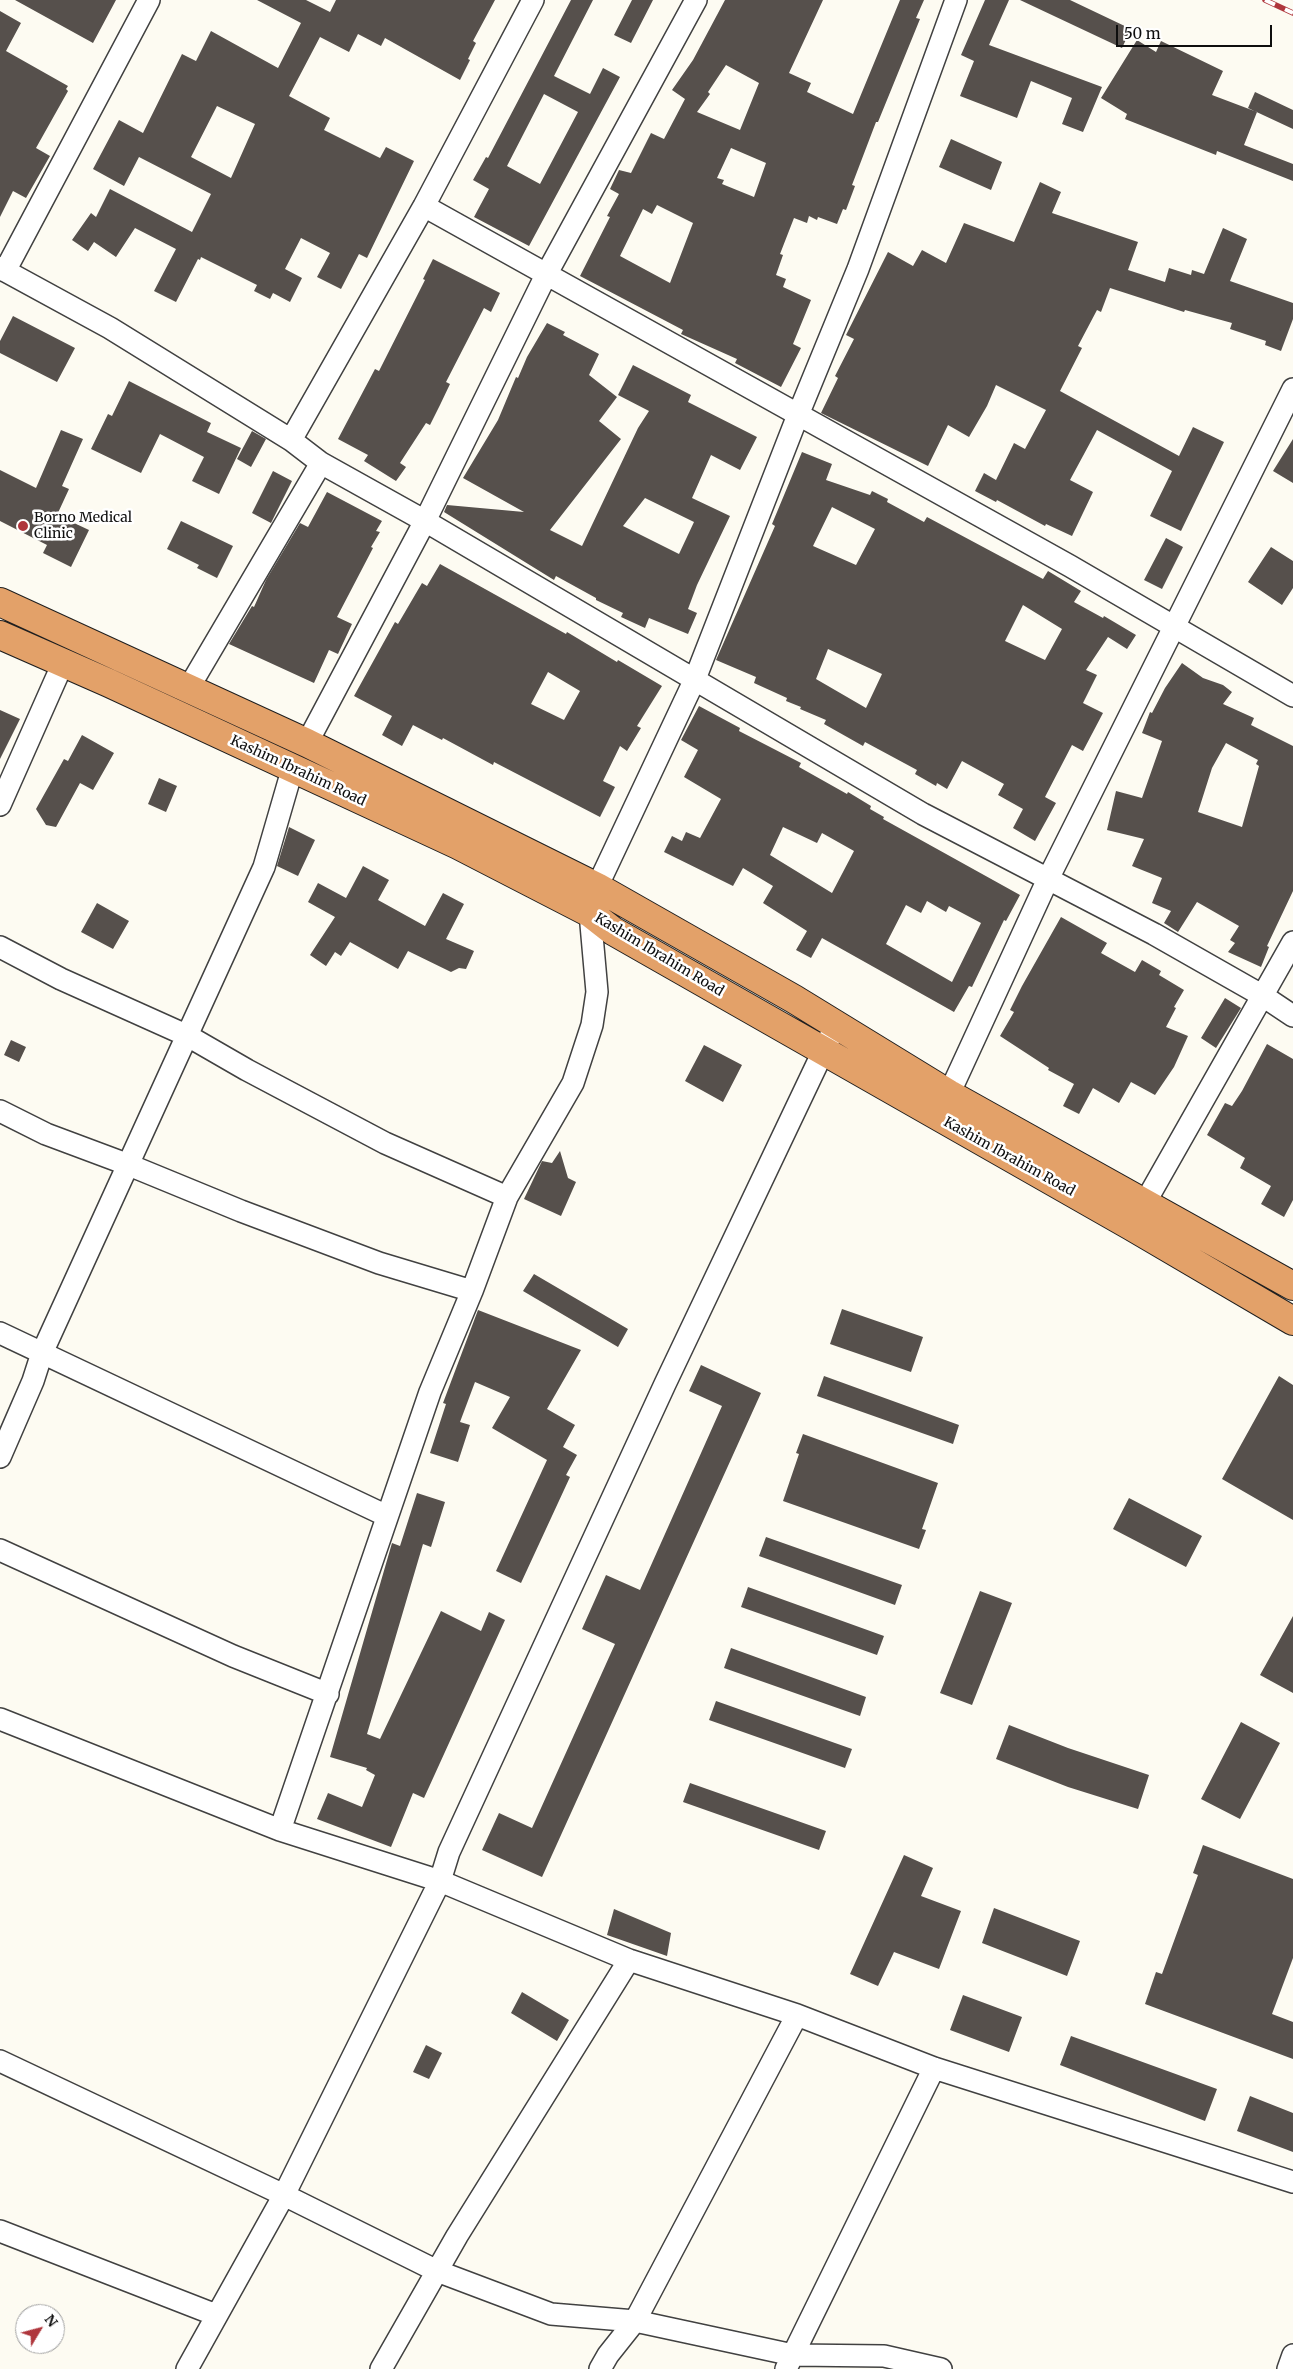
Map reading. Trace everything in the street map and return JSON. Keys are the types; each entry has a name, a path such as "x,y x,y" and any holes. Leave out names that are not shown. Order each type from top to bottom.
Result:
{"highway":[{"name":"Kashim Ibrahim Road","path":"0,602 307,743 597,886 794,999 835,1026 949,1094 1146,1202 1293,1286"},
{"name":"Kashim Ibrahim Road","path":"0,635 292,767 458,845 590,913 613,931 1132,1226 1293,1321"}],"street":[{"path":"149,0 3,269 110,328 290,440 321,463 923,814 1154,934 1263,996 1293,1016"},
{"path":"290,440 424,206 533,0"},
{"path":"307,743 425,522 546,275 696,0"},
{"path":"597,886 694,679 798,415 858,270 956,0"},
{"path":"424,206 1070,566 1293,696"},
{"path":"949,1094 1048,879 1176,627 1293,389"},
{"path":"188,689 321,463"},
{"path":"0,805 63,663"},
{"path":"0,1457 33,1381 42,1353 264,866 292,767"},
{"path":"280,1830 430,1392 472,1291 507,1198 573,1083 592,1025 597,992 590,913"},
{"path":"1132,1226 1293,942"},
{"path":"0,947 60,979 188,1036 385,1144 507,1198"},
{"path":"187,2369 284,2195 440,1881 450,1852 656,1402 835,1026"},
{"path":"0,1111 46,1134 129,1165 241,1211 370,1259 472,1291"},
{"path":"0,1333 387,1516"},
{"path":"0,1550 233,1656 328,1694"},
{"path":"0,1719 280,1830 440,1881 629,1960 797,2015 934,2068 1293,2182"},
{"path":"381,2369 457,2236 629,1960"},
{"path":"600,2369 608,2355 634,2321 797,2015"},
{"path":"0,2061 284,2195 437,2271 551,2314 634,2321 790,2362 884,2356 941,2369"},
{"path":"790,2362 934,2068"},
{"path":"0,2231 216,2315"},
{"path":"1288,2369 1293,2355"}],"building":[{"path":"15,0 116,0 93,43"},
{"path":"257,0 306,0 330,12 336,0 495,0 473,41 476,43 460,80 385,38 381,46 358,34 349,52 320,37 289,96 330,118 324,130 380,158 386,147 414,161 367,258 359,254 341,289 317,277 330,253 301,238 285,269 302,278 290,302 273,293 270,299 254,291 257,285 201,257 200,260 198,259 176,302 154,291 176,249 135,228 116,257 94,242 88,251 72,240 91,213 96,217 110,189 192,232 211,194 139,157 124,186 93,169 119,120 143,133 182,54 196,61 211,31 278,68 301,23","holes":["217,106 255,124 231,178 191,157"]},
{"path":"571,0 593,0 554,76 590,94 603,68 620,77 529,246 474,217 489,189 473,180 486,157 488,158","holes":["544,94 578,112 540,184 507,166"]},
{"path":"632,0 653,0 631,43 614,35"},
{"path":"725,0 823,0 789,73 811,83 807,92 853,114 900,0 924,0 916,18 920,19 878,122 876,122 852,185 855,186 846,210 843,209 837,224 818,217 817,220 809,216 807,223 794,218 780,254 783,255 776,275 786,279 783,287 811,300 793,344 801,348 781,387 735,363 737,359 681,334 683,330 580,276 610,217 607,216 619,194 610,189 619,170 631,173 651,133 664,139 685,99 672,90 693,60","holes":["726,65 759,83 740,130 697,112 710,94 708,92","731,148 766,163 754,197 722,184 724,180 717,178","657,205 693,223 670,283 620,256 643,209 652,214"]},
{"path":"985,0 1009,0 989,45 1102,87 1083,132 1062,124 1072,98 1031,81 1017,118 960,96 974,61 961,55"},
{"path":"1020,0 1070,0 1131,29 1122,48"},
{"path":"0,11 21,23 6,51 68,86 66,89 68,91 36,148 50,156 26,198 13,191 0,217"},
{"path":"1137,40 1156,52 1161,41 1223,71 1212,95 1257,112 1244,145 1293,164 1293,181 1217,151 1216,155 1125,119 1127,114 1101,98"},
{"path":"1255,92 1293,110 1293,129 1248,108"},
{"path":"951,139 1002,162 991,190 939,167"},
{"path":"1040,182 1061,192 1052,213 1138,242 1128,270 1165,282 1169,268 1191,275 1192,270 1204,274 1223,228 1247,239 1230,281 1293,303 1293,319 1281,351 1265,345 1266,341 1230,329 1232,323 1185,310 1184,312 1110,288 1101,312 1097,310 1078,346 1082,348 1060,391 1179,456 1193,427 1224,442 1181,531 1150,516 1172,471 1097,430 1070,480 1093,492 1072,536 1046,524 1045,526 997,500 996,502 975,491 984,473 996,480 1014,443 1025,449 1046,410 996,385 987,406 969,437 948,425 928,466 821,413 838,378 835,376 854,339 846,335 888,252 913,266 922,250 946,263 964,223 1014,242"},
{"path":"433,259 500,293 491,312 484,308 446,382 450,384 430,425 426,423 400,463 406,467 396,481 364,461 368,455 338,439 375,369 379,371 425,280 423,279"},
{"path":"13,316 75,348 57,382 0,353 0,341"},
{"path":"547,323 565,332 563,335 599,354 589,375 617,397 599,421 621,439 550,530 582,546 638,428 649,411 618,395 633,365 691,395 688,402 757,437 740,470 711,455 692,498 730,516 697,585 688,609 697,613 688,634 649,618 645,628 621,617 623,613 596,600 596,598 556,576 554,580 444,512 447,505 524,512 463,478 498,420 516,377 518,378 527,357","holes":["645,498 694,522 679,554 623,526"]},
{"path":"129,381 211,423 207,432 241,448 219,494 192,481 204,457 160,434 141,473 91,449 108,414 112,416"},
{"path":"61,430 83,439 62,486 69,489 57,515 89,530 71,567 43,553 47,545 0,521 0,470 36,488"},
{"path":"252,431 266,439 251,467 237,459"},
{"path":"1293,439 1293,483 1273,471"},
{"path":"802,452 832,464 826,480 870,495 872,491 888,499 887,502 924,522 927,517 1043,579 1048,571 1081,591 1074,602 1103,618 1104,616 1136,635 1127,649 1108,637 1086,670 1097,675 1083,703 1103,713 1083,751 1072,745 1045,797 1056,803 1035,841 1013,828 1023,809 998,795 1004,784 962,761 947,789 937,783 936,786 915,774 917,770 865,742 863,746 824,724 826,720 800,709 801,707 786,701 787,698 754,683 756,677 716,660 775,526 772,524","holes":["832,507 875,529 856,565 813,546","1023,605 1062,629 1045,660 1005,641","828,649 882,674 866,708 816,679"]},
{"path":"273,471 292,481 271,523 252,513"},
{"path":"327,492 382,521 376,531 380,532 371,547 373,548 337,617 352,624 338,654 329,650 314,683 229,644 252,606 254,607 266,580 300,523 308,527"},
{"path":"181,521 233,546 217,578 197,568 199,565 167,549"},
{"path":"1166,538 1183,547 1162,589 1144,580"},
{"path":"1271,547 1293,561 1293,588 1282,605 1248,582"},
{"path":"440,564 566,634 567,632 617,662 618,660 662,686 637,726 641,728 627,751 620,746 603,781 615,787 600,817 494,762 493,765 443,738 442,740 413,725 402,746 382,735 392,716 354,696 395,622 398,624 422,583 427,586","holes":["548,672 580,691 564,720 531,704"]},
{"path":"1182,663 1203,678 1223,685 1232,692 1223,704 1254,718 1251,725 1293,746 1293,891 1267,946 1269,947 1261,967 1228,952 1235,943 1230,940 1239,926 1197,902 1178,932 1164,923 1171,911 1152,903 1162,878 1132,866 1144,839 1107,830 1116,791 1142,798 1162,741 1142,733 1150,712 1152,713 1165,688","holes":["1226,743 1258,760 1256,764 1259,766 1242,827 1198,812 1212,768"]},
{"path":"699,706 740,728 739,731 801,763 799,767 871,806 870,809 884,817 883,819 1020,895 1006,921 1004,920 972,987 969,986 954,1012 822,938 811,958 796,950 807,931 763,903 773,886 743,868 733,886 664,852 672,836 682,841 686,832 700,838 721,799 684,777 698,750 681,740","holes":["783,827 817,843 822,833 854,851 832,893 770,855","927,901 946,912 949,906 981,923 952,982 886,944 906,905 921,913"]},
{"path":"0,710 20,719 0,759"},
{"path":"82,735 114,753 93,790 80,783 56,827 46,825 36,809 64,759 68,761"},
{"path":"159,778 177,786 166,812 148,804"},
{"path":"289,827 315,840 298,876 277,866"},
{"path":"363,866 389,880 378,900 425,926 443,893 464,904 446,939 474,951 466,969 459,968 451,972 408,951 398,969 350,942 341,956 335,952 326,966 310,955 335,917 308,902 318,883 346,898"},
{"path":"97,903 129,921 113,949 81,932"},
{"path":"1061,917 1107,943 1101,953 1135,972 1142,960 1161,971 1159,975 1184,990 1174,1007 1176,1008 1166,1027 1188,1036 1174,1067 1155,1095 1131,1082 1119,1103 1093,1088 1079,1114 1063,1106 1074,1084 1048,1070 1049,1068 1000,1036 1014,1012 1010,1010 1022,986"},
{"path":"1225,998 1241,1008 1216,1048 1201,1038"},
{"path":"11,1040 26,1047 19,1062 4,1055"},
{"path":"1267,1044 1293,1059 1293,1200 1284,1217 1261,1204 1271,1186 1240,1168 1245,1158 1207,1135 1225,1103 1232,1106 1242,1091"},
{"path":"704,1045 742,1065 723,1102 685,1081"},
{"path":"560,1151 568,1178 576,1182 561,1216 524,1199 542,1161 552,1163"},
{"path":"534,1274 628,1329 618,1347 523,1291"},
{"path":"842,1309 923,1337 911,1372 830,1344"},
{"path":"478,1310 581,1350 547,1409 575,1425 563,1447 577,1455 566,1475 570,1477 521,1583 496,1571 547,1460 492,1428 510,1397 475,1382 460,1422 470,1425 458,1462 430,1453 446,1404 443,1403"},
{"path":"701,1365 761,1393 542,1877 482,1850 499,1813 532,1828 615,1644 582,1629 606,1575 640,1590 722,1406 689,1391"},
{"path":"824,1376 959,1425 953,1444 817,1396"},
{"path":"1279,1376 1293,1385 1293,1520 1222,1479"},
{"path":"803,1434 938,1483 922,1529 926,1530 919,1549 783,1501 799,1454 796,1453"},
{"path":"417,1493 445,1502 431,1547 423,1544 367,1734 380,1739 441,1611 481,1631 489,1612 505,1620 424,1798 413,1793 391,1847 317,1819 328,1793 362,1807 375,1775 366,1770 367,1768 330,1757 392,1543 400,1546"},
{"path":"1129,1498 1202,1536 1186,1567 1113,1529"},
{"path":"766,1537 902,1585 895,1605 759,1556"},
{"path":"748,1587 884,1636 877,1655 741,1607"},
{"path":"980,1591 1012,1603 972,1705 940,1693"},
{"path":"1293,1616 1293,1693 1260,1675"},
{"path":"731,1648 866,1697 860,1716 724,1668"},
{"path":"716,1701 852,1749 845,1768 709,1720"},
{"path":"1241,1722 1280,1743 1240,1819 1201,1799"},
{"path":"1009,1725 1068,1748 1149,1775 1138,1809 1068,1787 996,1759"},
{"path":"690,1783 826,1831 819,1850 683,1802"},
{"path":"1203,1845 1293,1879 1293,1958 1272,2014 1293,2022 1293,2059 1145,2004 1156,1972 1162,1974 1198,1875 1193,1873"},
{"path":"904,1855 933,1868 921,1896 961,1911 939,1969 894,1952 878,1986 850,1974"},
{"path":"994,1908 1080,1941 1067,1976 982,1943"},
{"path":"614,1909 671,1933 667,1956 607,1935"},
{"path":"522,1992 569,2020 557,2041 511,2013"},
{"path":"963,1995 1022,2017 1009,2052 950,2030"},
{"path":"1071,2036 1217,2089 1205,2121 1060,2065"},
{"path":"426,2045 442,2053 429,2079 413,2072"},
{"path":"1250,2096 1293,2113 1293,2152 1237,2131"}],"railway":[{"path":"1265,0 1293,13"}],"place":[{"name":"Borno Medical Clinic","path":"23,526"}]}
